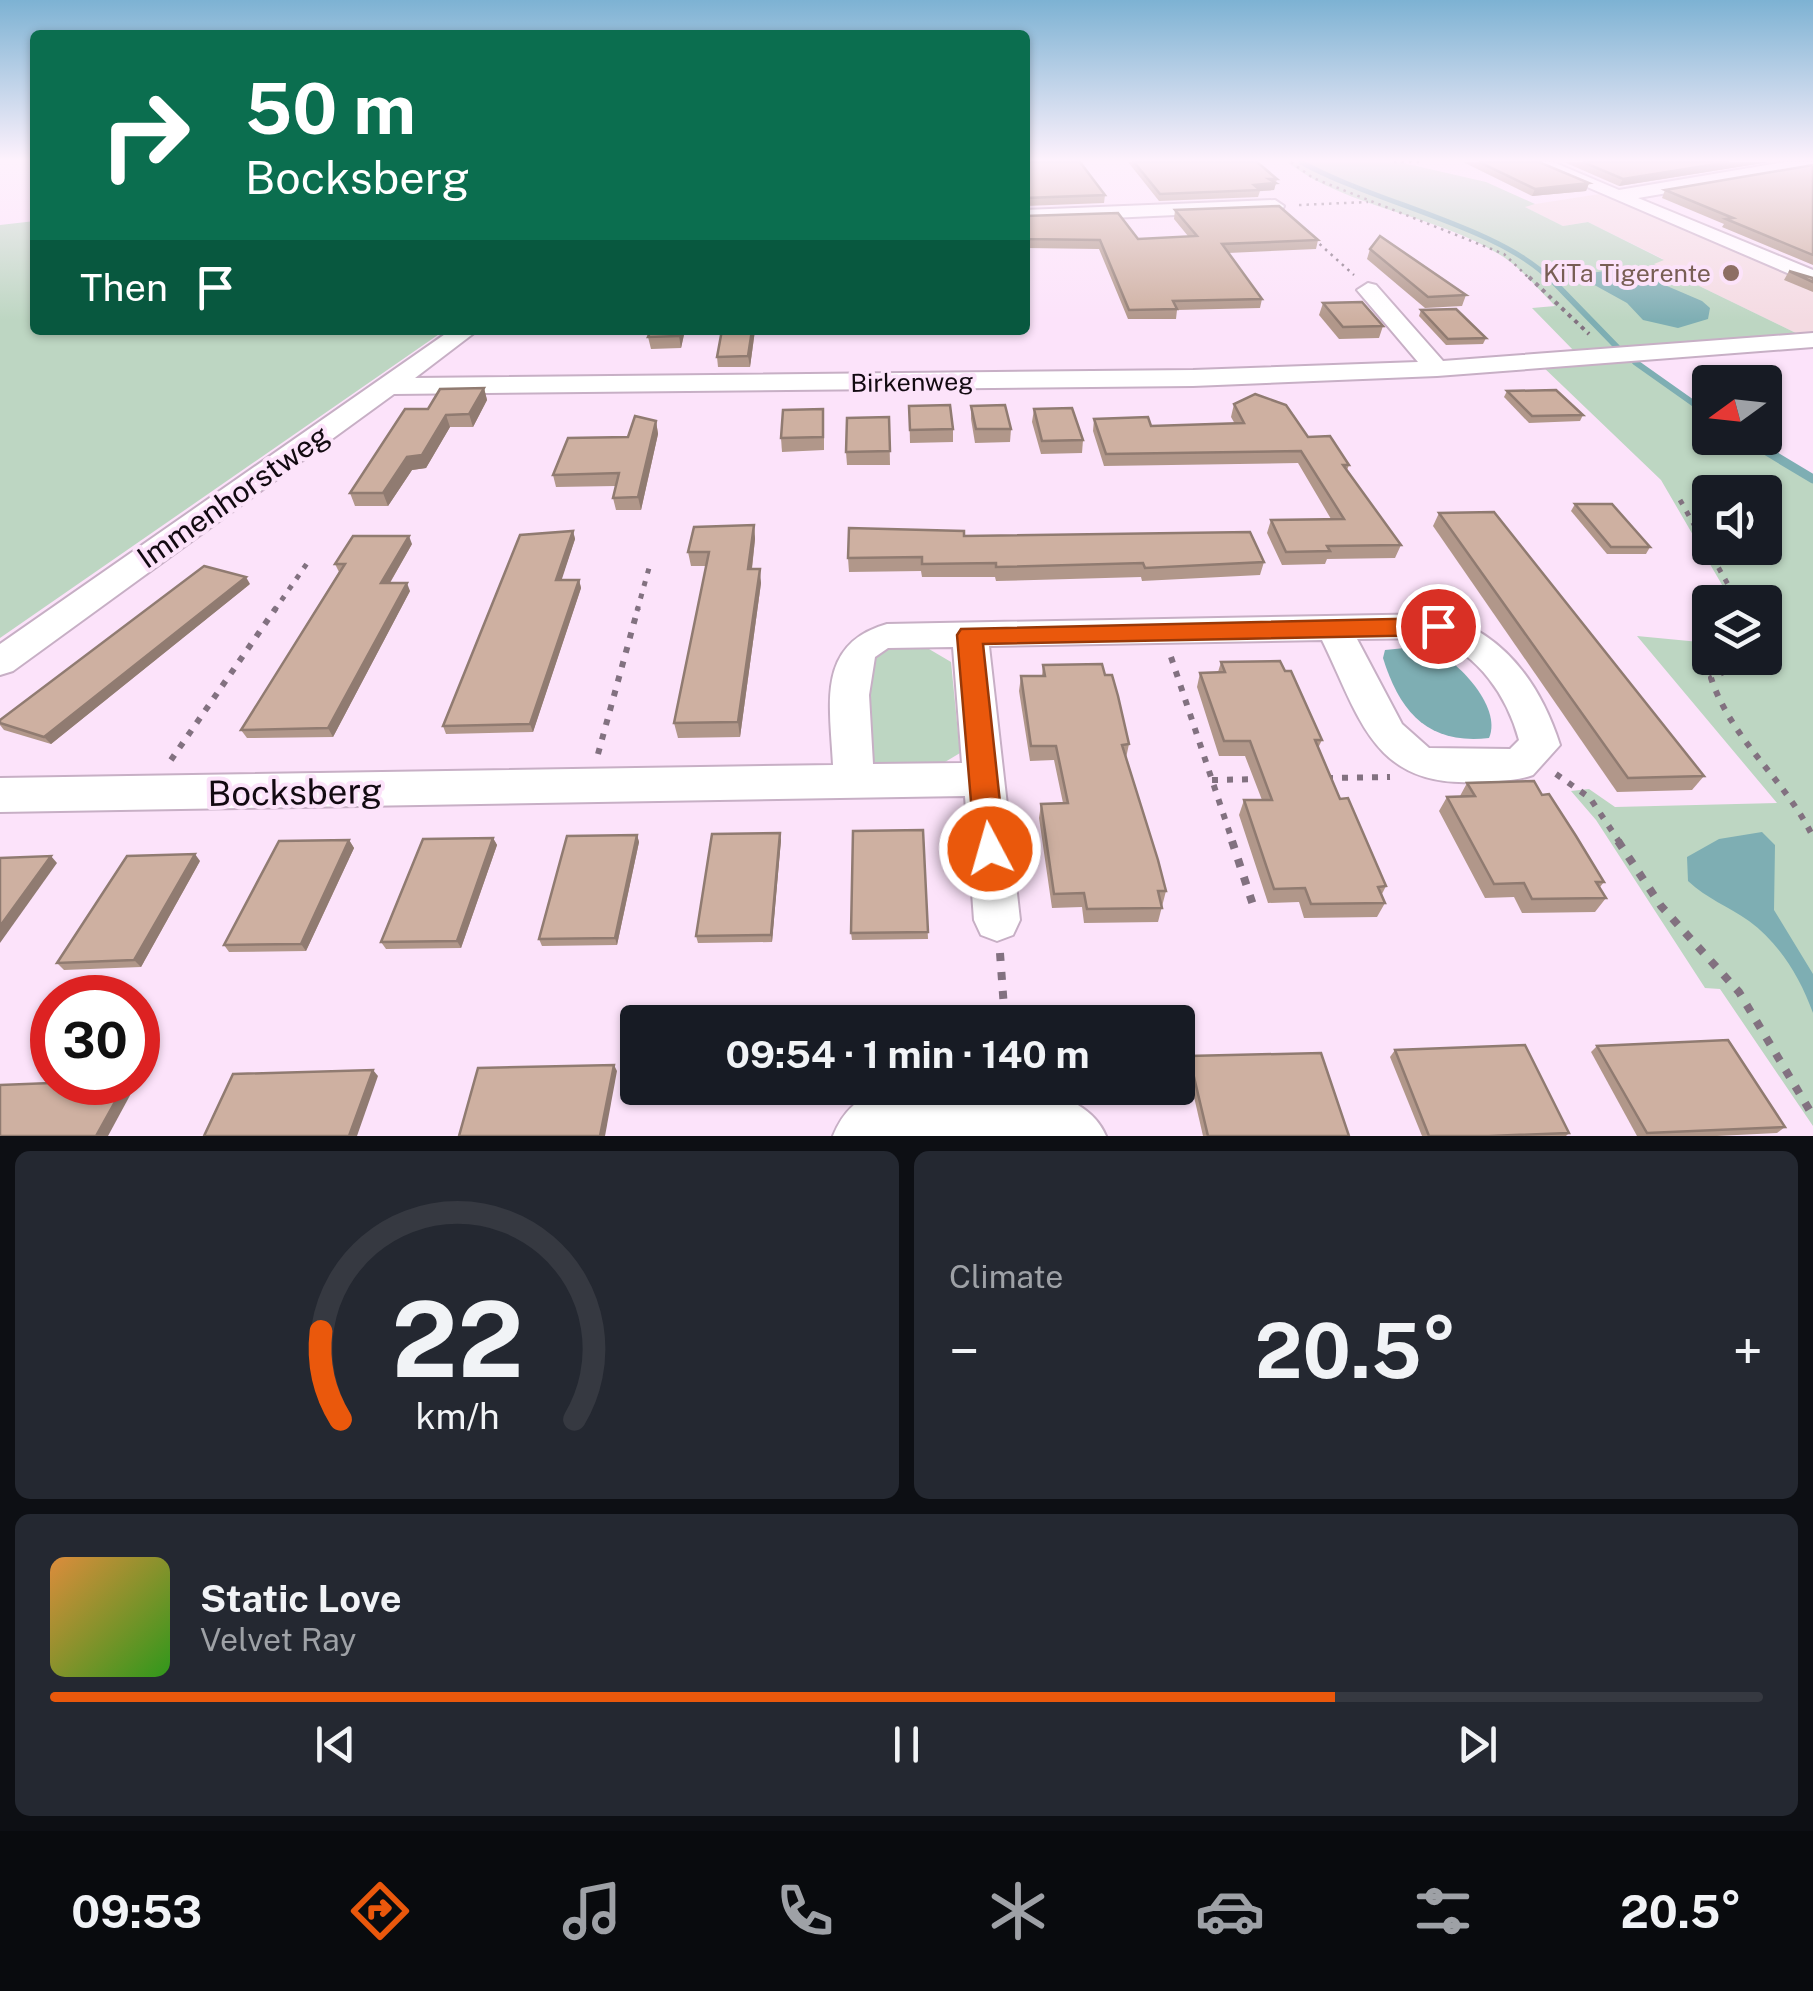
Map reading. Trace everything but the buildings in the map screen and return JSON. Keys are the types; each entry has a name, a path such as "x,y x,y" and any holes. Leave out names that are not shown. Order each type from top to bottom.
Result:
{"street":[{"path":"1661,215 1813,278"},
{"path":"1368,290 1436,368"},
{"name":"Immenhorstweg","path":"0,662 459,335"},
{"name":"Birkenweg","path":"387,386 1040,380 1436,368 1813,340"},
{"path":"854,782 852,672 858,652 870,641 886,636 1438,626 1464,634 1486,650 1535,722 1540,745 1519,764 1447,767 1418,761 1388,734 1334,629"},
{"path":"970,635 997,920"},
{"name":"Bocksberg","path":"0,796 984,779"},
{"path":"860,1136 883,1116 1013,1107 1060,1121 1080,1136"}],"path":[{"path":"1288,215 1368,290"},
{"path":"1404,215 1504,254 1616,354"},
{"path":"1680,500 1728,585"},
{"path":"147,795 308,562"},
{"path":"590,786 649,568"},
{"path":"1163,631 1255,911"},
{"path":"1717,675 1710,678 1729,727 1797,808 1813,838"},
{"path":"1530,757 1580,790 1599,809 1661,906 1739,992 1813,1116"},
{"path":"1322,778 1395,776"},
{"path":"1211,780 1266,779"},
{"path":"997,920 1004,1005"}],"shaded area":[{"path":"1405,215 1541,215 1563,226 1588,222 1664,260 1654,264 1798,334 1623,351 1692,402 1692,455 1773,455 1813,479 1813,1126 1720,989 1705,988 1596,820 1571,791 1589,789 1615,807 1777,803 1637,636 1692,641 1692,675 1782,675 1782,585 1722,585 1710,565 1782,565 1782,475 1692,475 1692,533 1661,480 1540,364 1575,352 1532,308 1555,306 1505,258 1479,243"},
{"name":"KiTa Tigerente","path":"1541,215 1650,215 1813,283 1813,333 1798,334 1652,263 1663,259 1588,222 1563,226"},
{"path":"30,222 30,335 438,335 0,638 0,225"},
{"path":"1625,268 1702,301 1710,308 1708,319 1678,328 1643,320 1627,303 1589,282 1584,274"},
{"path":"1425,646 1462,671 1483,697 1491,725 1489,738 1468,739 1434,730 1420,721 1398,695 1383,658 1385,650"},
{"path":"886,649 929,649 951,662 960,753 940,765 873,770 866,659"},
{"path":"1762,832 1775,845 1774,910 1813,974 1813,1013 1795,974 1770,940 1749,921 1688,881 1687,857 1719,839"}],"waterway":[{"path":"1430,215 1500,245 1529,261 1551,280"},
{"path":"1549,277 1617,347"},
{"path":"1635,362 1692,402"},
{"path":"1773,455 1813,479"}],"place":[{"name":"KiTa Tigerente","path":"1731,273"}],"route":[{"path":"990,849 970,635 1438,626"}]}
